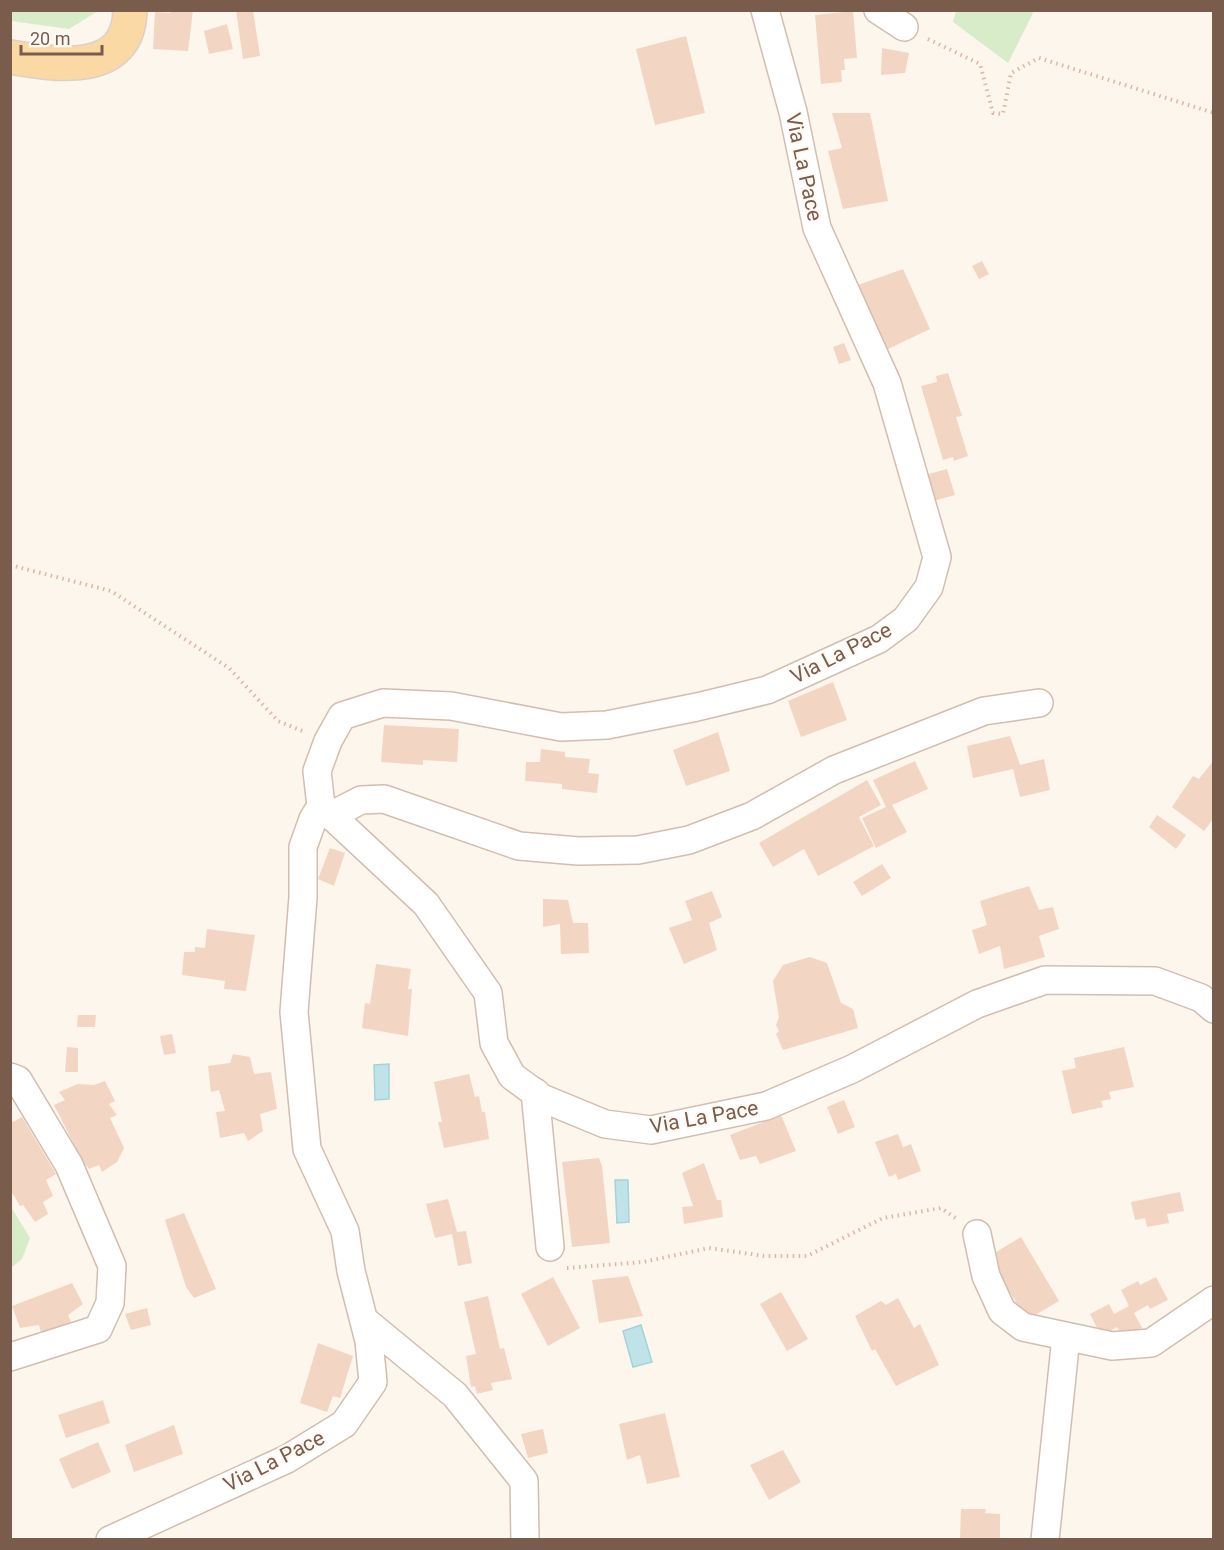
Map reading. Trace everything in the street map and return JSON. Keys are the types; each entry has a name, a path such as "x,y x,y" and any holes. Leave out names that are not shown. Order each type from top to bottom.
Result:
{"main road":[{"path":"10,57 48,63 76,63 93,60 110,53 124,42 130,27 130,10"}],"street":[{"name":"Via La Pace","path":"765,10 793,112 817,228 887,384 937,557 929,587 906,619 879,639 766,690 607,725 561,727 451,706 383,703 342,716 328,741 317,771 326,811 426,904 488,993 494,1043 512,1076 542,1098 605,1124 651,1130 766,1106 852,1069 977,1004 1045,980 1155,981 1201,998 1214,1009"},
{"path":"878,10 904,27"},
{"path":"326,811 361,800 384,799 519,846 578,851 638,850 689,840 752,816 834,770 984,711 1039,703"},
{"name":"Via La Pace","path":"110,1539 287,1459 344,1424 372,1382 369,1341 351,1271 345,1232 307,1149 294,1012 303,897 303,847 313,819 326,811"},
{"path":"10,1077 18,1080 69,1165 112,1266 110,1303 98,1329 10,1357"},
{"path":"535,1092 550,1247"},
{"path":"977,1234 986,1276 1002,1311 1023,1327 1112,1346 1151,1343 1214,1299"},
{"path":"364,1320 455,1395 524,1481 525,1539"},
{"path":"1045,1539 1066,1336"}],"path":[{"path":"904,27 980,64 993,113 1003,114 1011,73 1039,58 1214,113"},
{"path":"10,565 111,591 229,668 278,721 328,741"},
{"path":"550,1247 567,1268 643,1262 709,1248 764,1256 807,1256 883,1218 941,1208 977,1234"}],"green space":[{"path":"11,10 98,11 69,29 11,21"},
{"path":"956,10 1034,11 1008,63 953,22"},
{"path":"10,1205 30,1238 22,1259 11,1268"}],"water":[{"path":"389,1064 389,1099 375,1100 374,1065"},
{"path":"615,1180 628,1180 629,1222 617,1223"},
{"path":"641,1325 652,1362 633,1367 623,1331"}],"building":[{"path":"170,10 193,10 188,51 153,49 155,12 170,13"},
{"path":"236,10 253,10 260,56 243,59"},
{"path":"853,11 857,58 844,59 845,70 841,70 842,82 821,84 815,15"},
{"path":"227,24 233,49 209,54 204,31"},
{"path":"686,36 705,113 655,125 636,49"},
{"path":"882,48 909,53 905,73 881,75"},
{"path":"832,113 870,113 888,201 843,209 828,151 842,148"},
{"path":"982,261 989,274 979,279 972,266"},
{"path":"903,269 930,329 884,351 855,286"},
{"path":"844,343 851,360 839,364 833,347"},
{"path":"948,373 962,416 956,417 968,456 954,461 953,457 943,460 921,386 937,382 936,376"},
{"path":"947,469 955,495 933,501 925,475"},
{"path":"833,682 847,720 801,737 788,701"},
{"path":"384,725 459,729 457,762 423,760 423,765 381,762"},
{"path":"718,732 730,771 686,786 673,750"},
{"path":"1010,736 1020,765 1044,759 1050,790 1020,797 1013,769 973,778 967,746"},
{"path":"541,749 565,752 565,757 590,759 588,773 599,774 597,793 562,789 562,784 525,781 526,762 540,762"},
{"path":"1214,760 1214,818 1204,831 1172,807 1193,776 1199,779"},
{"path":"915,761 928,789 892,805 907,832 876,848 862,818 886,807 873,780"},
{"path":"867,780 881,805 859,817 874,846 818,876 804,849 773,867 759,843"},
{"path":"1157,815 1186,835 1176,849 1149,827"},
{"path":"330,848 345,853 334,886 318,879"},
{"path":"882,864 891,878 862,896 853,882"},
{"path":"1029,886 1039,910 1053,907 1059,929 1039,936 1045,957 1004,969 1000,946 979,954 972,930 987,925 980,901"},
{"path":"712,891 722,917 709,923 717,950 684,964 669,928 692,920 685,901"},
{"path":"543,899 568,900 573,923 588,923 589,953 561,954 560,924 543,927"},
{"path":"207,929 255,935 246,991 224,989 225,981 182,975 184,952 195,952 195,947 205,948"},
{"path":"810,957 827,963 841,1003 853,1009 858,1028 783,1050 776,1034 779,1031 776,1025 779,1017 773,981 783,965"},
{"path":"376,964 411,969 408,989 412,989 408,1036 362,1028 365,1003 370,1004"},
{"path":"78,1015 96,1015 95,1027 77,1027"},
{"path":"172,1034 176,1053 164,1055 160,1036"},
{"path":"67,1047 78,1048 78,1072 65,1072"},
{"path":"1124,1047 1134,1087 1109,1092 1111,1099 1101,1101 1103,1107 1072,1114 1062,1071 1076,1068 1074,1058"},
{"path":"233,1054 250,1057 254,1074 271,1072 277,1109 260,1114 263,1131 248,1141 244,1133 220,1138 216,1112 225,1111 219,1090 211,1092 208,1066 230,1063"},
{"path":"469,1074 475,1097 479,1096 482,1112 485,1112 489,1139 444,1148 438,1122 442,1122 434,1082"},
{"path":"105,1081 115,1101 109,1104 117,1115 110,1118 124,1148 117,1162 102,1172 99,1165 89,1169 82,1160 54,1105 65,1100 59,1092 78,1084 94,1085"},
{"path":"844,1100 855,1127 838,1134 827,1107"},
{"path":"781,1115 796,1151 760,1164 756,1156 740,1160 730,1135"},
{"path":"22,1117 56,1174 46,1180 53,1196 43,1202 48,1214 35,1222 23,1205 20,1206 10,1189 10,1118 13,1122"},
{"path":"898,1134 903,1147 911,1144 921,1171 898,1180 896,1174 889,1177 875,1142"},
{"path":"599,1158 602,1166 610,1243 572,1247 562,1162"},
{"path":"704,1163 717,1200 721,1200 723,1217 684,1224 682,1207 693,1206 682,1173"},
{"path":"1180,1192 1184,1211 1167,1214 1169,1223 1147,1227 1145,1218 1135,1220 1131,1202"},
{"path":"448,1199 457,1232 466,1231 472,1263 458,1266 452,1234 435,1238 426,1204"},
{"path":"184,1213 216,1289 194,1298 186,1287 165,1220"},
{"path":"1021,1237 1059,1301 1027,1320 988,1257"},
{"path":"628,1276 643,1316 599,1323 592,1280"},
{"path":"553,1277 580,1328 548,1346 521,1294"},
{"path":"1156,1277 1168,1300 1150,1309 1148,1305 1134,1313 1142,1328 1123,1338 1117,1327 1101,1336 1090,1314 1109,1304 1114,1314 1129,1306 1121,1290 1138,1281 1140,1285"},
{"path":"72,1283 83,1304 68,1315 71,1322 41,1333 39,1325 20,1328 12,1306"},
{"path":"781,1292 808,1339 787,1351 760,1304"},
{"path":"488,1296 500,1349 504,1348 512,1379 491,1383 493,1390 477,1394 475,1386 471,1387 466,1356 476,1354 464,1302"},
{"path":"898,1298 914,1328 920,1324 939,1365 896,1386 875,1349 872,1351 855,1316 881,1301 886,1305"},
{"path":"147,1308 151,1325 131,1330 125,1314"},
{"path":"318,1343 353,1356 340,1398 333,1396 327,1412 300,1403"},
{"path":"103,1400 110,1423 66,1438 58,1415"},
{"path":"665,1413 680,1477 647,1484 640,1455 627,1460 619,1424"},
{"path":"174,1425 183,1454 134,1472 125,1445"},
{"path":"543,1429 548,1453 528,1458 521,1434"},
{"path":"98,1442 111,1472 72,1489 59,1459"},
{"path":"783,1450 801,1482 769,1500 750,1465"},
{"path":"961,1509 986,1509 985,1513 1000,1514 1000,1539 960,1539"}]}
